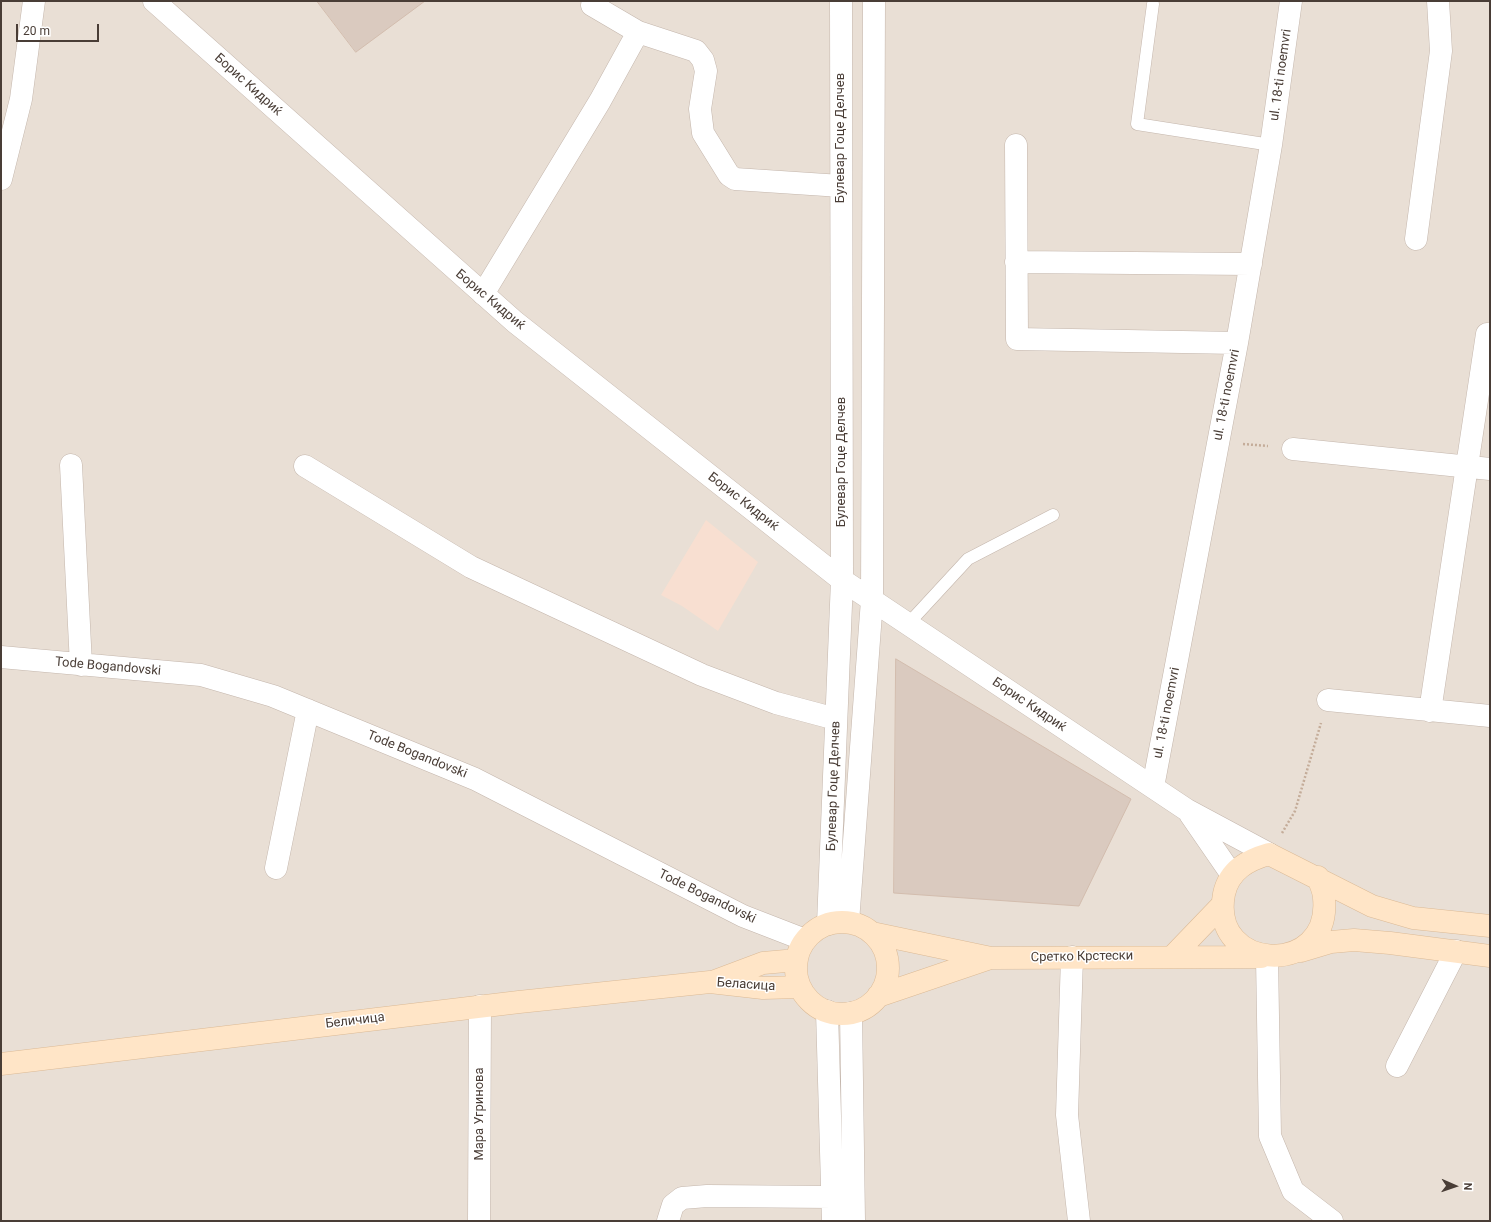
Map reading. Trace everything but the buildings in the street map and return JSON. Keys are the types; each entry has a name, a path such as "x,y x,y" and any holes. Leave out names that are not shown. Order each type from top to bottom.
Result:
{"main road":[{"path":"1490,926 1413,918 1372,906 1318,877 1269,854 1250,859 1232,875 1225,887 1222,905 1223,917 1230,934 1243,947 1267,957 1290,954 1330,942 1354,940 1490,956"},
{"path":"1290,954 1301,949 1315,937 1324,915 1324,896 1318,877"},
{"path":"1172,956 1222,905"},
{"path":"838,923 861,925 872,933 883,946 888,963 886,981 878,996 870,1004 851,1013 835,1013 816,1006 807,997 800,986 797,974 797,960 805,940 815,930 838,923"},
{"name":"Сретко Крстески","path":"872,933 991,958 1172,956 1267,957"},
{"name":"Сретко Крстески","path":"878,996 991,958"},
{"name":"Беласица","path":"710,982 763,963 797,960"},
{"name":"Беласица","path":"710,982 763,988 800,986"},
{"name":"Беличица","path":"1,1064 480,1006 710,982"}],"street":[{"path":"1,178 21,98 34,1"},
{"name":"Борис Кидриќ","path":"154,1 515,322 842,580 1187,810 1269,854"},
{"name":"Булевар Гоце Делчев","path":"838,923 836,719 842,580 841,1"},
{"name":"Булевар Гоце Делчев","path":"838,923 872,600 874,1"},
{"name":"ul. 18-ti noemvri","path":"1153,787 1237,343 1272,145 1291,1"},
{"path":"1416,239 1441,52 1438,1"},
{"path":"592,5 638,32 696,51 703,60 706,70 700,109 703,133 729,175 735,178 841,186"},
{"path":"483,294 600,100 638,32"},
{"path":"1016,145 1017,339 1237,343"},
{"path":"1016,262 1251,264"},
{"path":"1430,711 1487,334"},
{"path":"1293,449 1490,469"},
{"path":"71,465 81,665"},
{"path":"305,466 471,568 702,675 776,703 836,719"},
{"name":"Tode Bogandovski","path":"1,657 201,675 273,696 474,779 743,916 805,940"},
{"path":"1328,700 1490,716"},
{"path":"276,868 308,710"},
{"path":"1187,810 1232,875"},
{"path":"1397,1066 1456,951"},
{"path":"1267,957 1270,1136 1293,1191 1332,1221"},
{"path":"1072,958 1067,1115 1078,1221"},
{"name":"Мара Угринова","path":"479,1221 480,1006"},
{"path":"827,1011 833,1221"},
{"path":"851,1013 854,1221"},
{"path":"668,1221 673,1205 682,1198 707,1196 833,1197"}],"lane":[{"path":"1153,4 1137,124 1272,145"},
{"path":"908,624 968,559 1053,515"}],"path":[{"path":"1218,441 1293,449"},
{"path":"1269,854 1295,811 1328,700"}],"shaded area":[{"path":"1,1 1490,1 1490,1221 1,1221"},
{"path":"706,520 758,562 718,631 682,606 661,595"}]}
